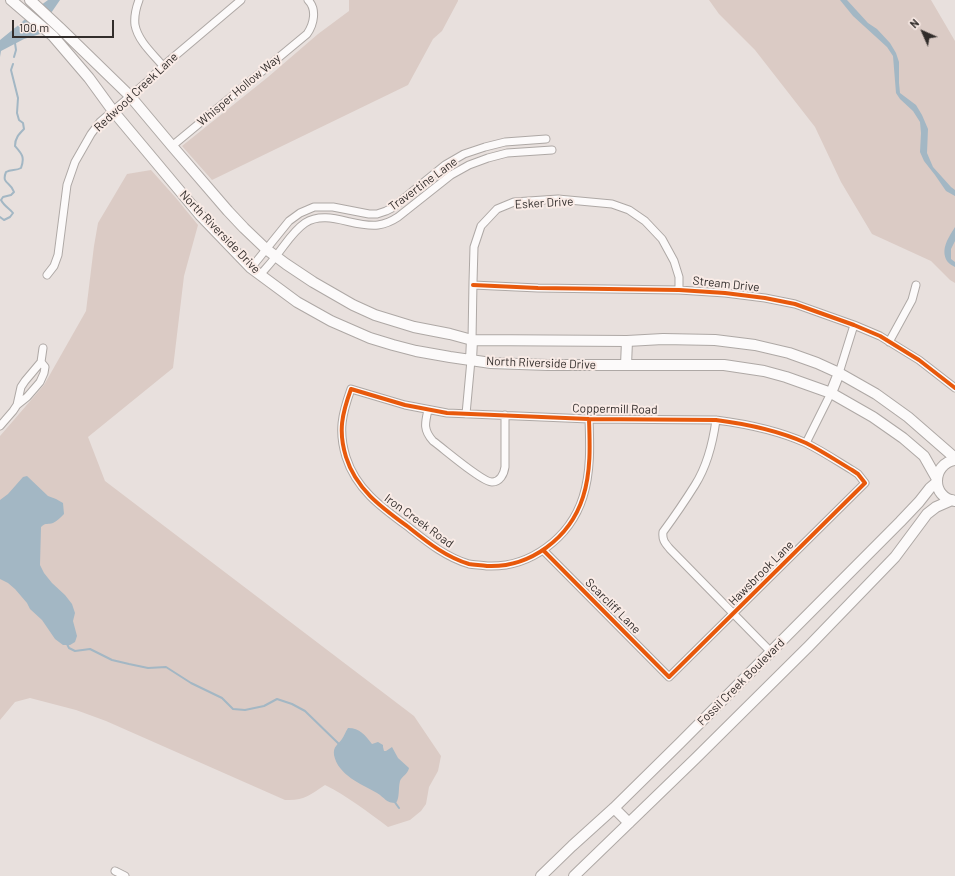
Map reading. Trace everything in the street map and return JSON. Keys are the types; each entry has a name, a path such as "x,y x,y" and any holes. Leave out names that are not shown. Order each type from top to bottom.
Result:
{"main road":[{"name":"North Riverside Drive","path":"30,0 130,96 228,211 266,249 313,282 353,305 375,315 414,327 472,340 715,340 755,345 789,353 839,373 876,394 902,413 955,459"},
{"name":"North Riverside Drive","path":"14,2 50,33 89,78 113,111 200,215 251,268 297,302 331,321 370,338 393,345 416,351 491,363 724,365 764,371 786,377 831,393 872,417 903,438 924,456 937,481 940,492 953,501"},
{"path":"470,360 472,340"},
{"path":"626,365 627,341"},
{"path":"831,393 839,373"},
{"name":"Fossil Creek Boulevard","path":"541,876 614,808 772,652 919,502 937,481 938,473 941,468 945,464 955,459"},
{"name":"Fossil Creek Boulevard","path":"574,876 809,646 895,557 927,514 936,507 953,501"},
{"path":"614,808 629,823"}],"street":[{"path":"138,0 135,14 135,25 138,35 163,66"},
{"name":"Redwood Creek Lane","path":"47,275 54,266 58,255 67,185 75,162 91,134 100,122 241,0"},
{"name":"Whisper Hollow Way","path":"172,146 307,34 311,28 314,15 310,1 308,0"},
{"name":"Travertine Lane","path":"251,268 289,221 300,213 314,207 333,207 369,214 377,214 392,208 445,165 464,154 505,142 546,139"},
{"name":"Travertine Lane","path":"260,275 297,230 305,223 316,219 332,218 368,225 379,225 398,217 451,175 469,165 507,153 552,150"},
{"name":"Esker Drive","path":"472,340 474,247 481,226 497,209 514,202 558,199 612,204 629,210 644,221 662,238 674,261 679,277 680,290"},
{"name":"Stream Drive","path":"473,284 538,288 680,290 725,293 765,298 795,304 880,336 919,360 955,388"},
{"path":"889,342 912,300 916,285"},
{"path":"839,373 854,325"},
{"path":"17,405 21,387 41,362 43,348"},
{"path":"466,414 470,360"},
{"path":"0,426 17,405 27,397 40,382 45,367 41,362"},
{"name":"Coppermill Road","path":"351,389 377,398 447,413 590,419 716,420 765,428 806,443 858,474 865,483"},
{"name":"Iron Creek Road","path":"351,389 345,404 341,425 343,448 353,475 364,490 379,505 443,553 452,558 470,564 498,566 526,560 543,550 565,531 576,515 587,484 590,458 590,419"},
{"path":"806,443 831,393"},
{"path":"428,410 425,423 428,436 482,478 492,482 497,481 504,474 505,415"},
{"path":"716,420 714,434 701,473 695,485 663,532 662,537 670,549 772,652"},
{"name":"Hawsbrook Lane","path":"669,677 865,483"},
{"name":"Scarcliff Lane","path":"543,550 669,677"},
{"path":"115,871 125,876"}],"shaded area":[{"path":"349,0 458,1 442,31 433,39 408,85 212,180 182,146 268,77 318,34 349,11"},
{"path":"709,0 931,0 955,41 955,283 931,261 872,234 841,182 815,127 755,50 719,14"},
{"path":"151,170 198,225 184,276 173,368 88,437 105,481 414,716 441,756 438,771 429,787 426,804 421,811 410,820 388,827 349,799 325,785 302,798 285,800 106,721 76,710 30,698 15,702 0,720 0,436 44,385 86,311 98,223 127,174"}],"water":[{"path":"48,0 60,0 49,16 40,34 24,39 1,51 0,57 0,40"},
{"path":"840,0 847,0 868,23 877,29 890,43 896,53 899,62 900,93 916,105 922,115 928,129 927,153 933,167 955,190 955,196 946,191 924,161 920,152 920,122 913,111 900,99 896,93 893,56 887,47 853,16"},
{"path":"955,227 955,241 951,249 951,259 955,262 955,267 947,261 944,252 946,243"},
{"path":"27,476 48,496 63,503 64,514 51,524 41,527 40,565 52,583 72,604 75,613 73,621 77,636 75,642 70,645 63,645 55,639 42,620 30,609 15,589 0,579 0,500 8,494 23,477"},
{"path":"348,728 359,731 372,744 378,742 383,745 384,751 392,747 398,758 409,768 400,781 396,803 388,801 351,778 336,762 334,750"}],"waterway":[{"path":"14,57 16,50 15,43"},
{"path":"0,217 4,220 10,217 13,213 1,200 3,197 11,195 14,192 5,179 6,172 21,168 23,161 21,154 15,146 19,134 24,129 23,123 19,120 17,113 18,98 11,70 13,64"},
{"path":"67,644 69,648 75,651 90,649 112,660 129,664 148,668 166,667 191,683 222,698 233,709 245,710 264,706 277,699 292,704 305,711 340,745"},
{"path":"394,801 399,808"}],"cycle path":[{"path":"473,285 538,288 679,290 725,293 765,298 795,304 880,336 919,360 955,388"},
{"path":"543,550 669,677 865,483 858,474 806,443 773,431 739,423 716,420 589,419 447,413 405,405 351,389 343,415 342,439 346,457 356,479 370,496 388,512 429,543 460,561 487,566 503,565 518,562 533,556 546,548 569,525 577,512 586,488 589,468 589,419"}]}
